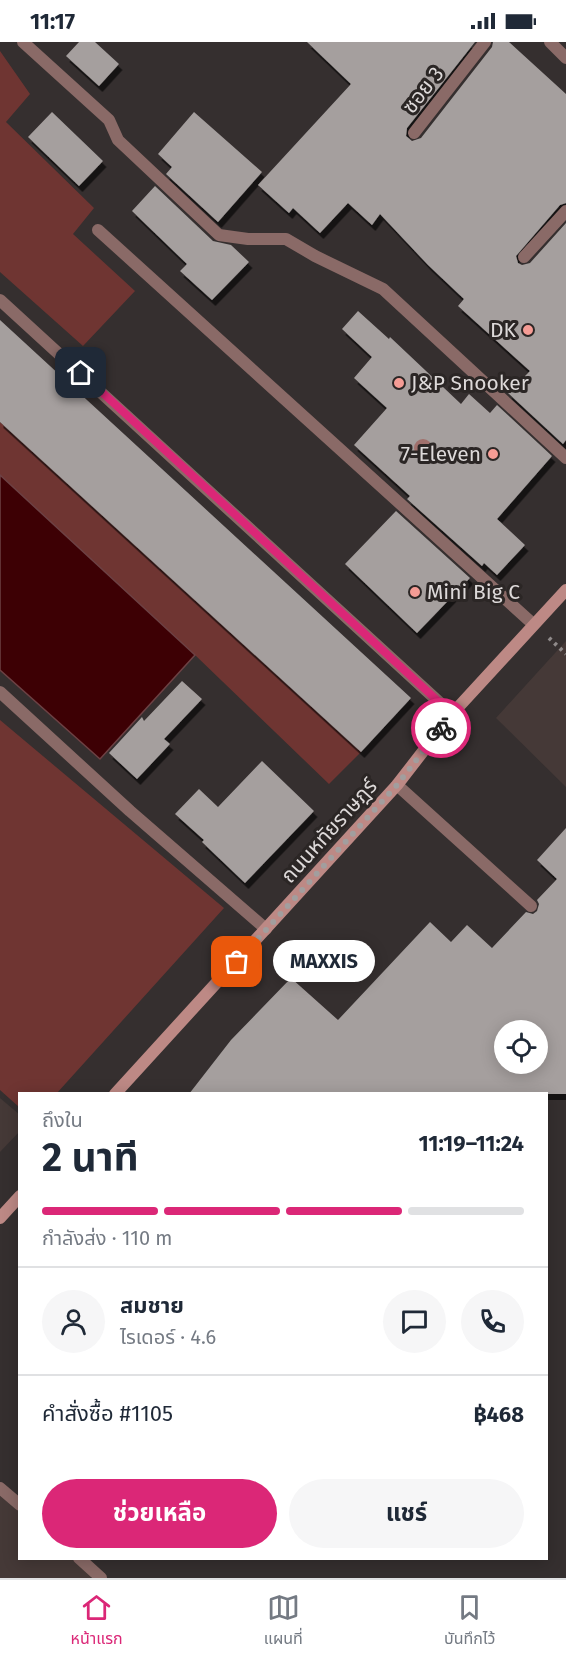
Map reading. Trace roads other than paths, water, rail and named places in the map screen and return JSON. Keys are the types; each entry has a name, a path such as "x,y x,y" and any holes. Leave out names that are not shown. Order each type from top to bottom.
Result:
{"main road":[{"name":"ถนนหทัยราษฎร์","path":"117,1092 397,785 452,714 566,590"},
{"path":"0,1218 18,1198"}],"street":[{"path":"23,42 109,120 117,140 219,235 248,239 286,238 315,256 383,289 566,458"},
{"name":"ซอย 3","path":"414,133 485,42"},
{"path":"550,42 566,58"},
{"path":"524,257 566,212"},
{"path":"98,230 533,624"},
{"path":"0,300 452,714"},
{"path":"0,692 130,811 266,929"},
{"path":"397,785 531,906"},
{"path":"0,1488 18,1503"},
{"path":"81,1560 101,1578"}],"place":[{"name":"DK","path":"528,330"},
{"name":"J&P Snooker","path":"399,383"},
{"name":"7-Eleven","path":"493,454"},
{"name":"Mini Big C","path":"415,592"},
{"name":"MAXXIS","path":"237,962"}]}
